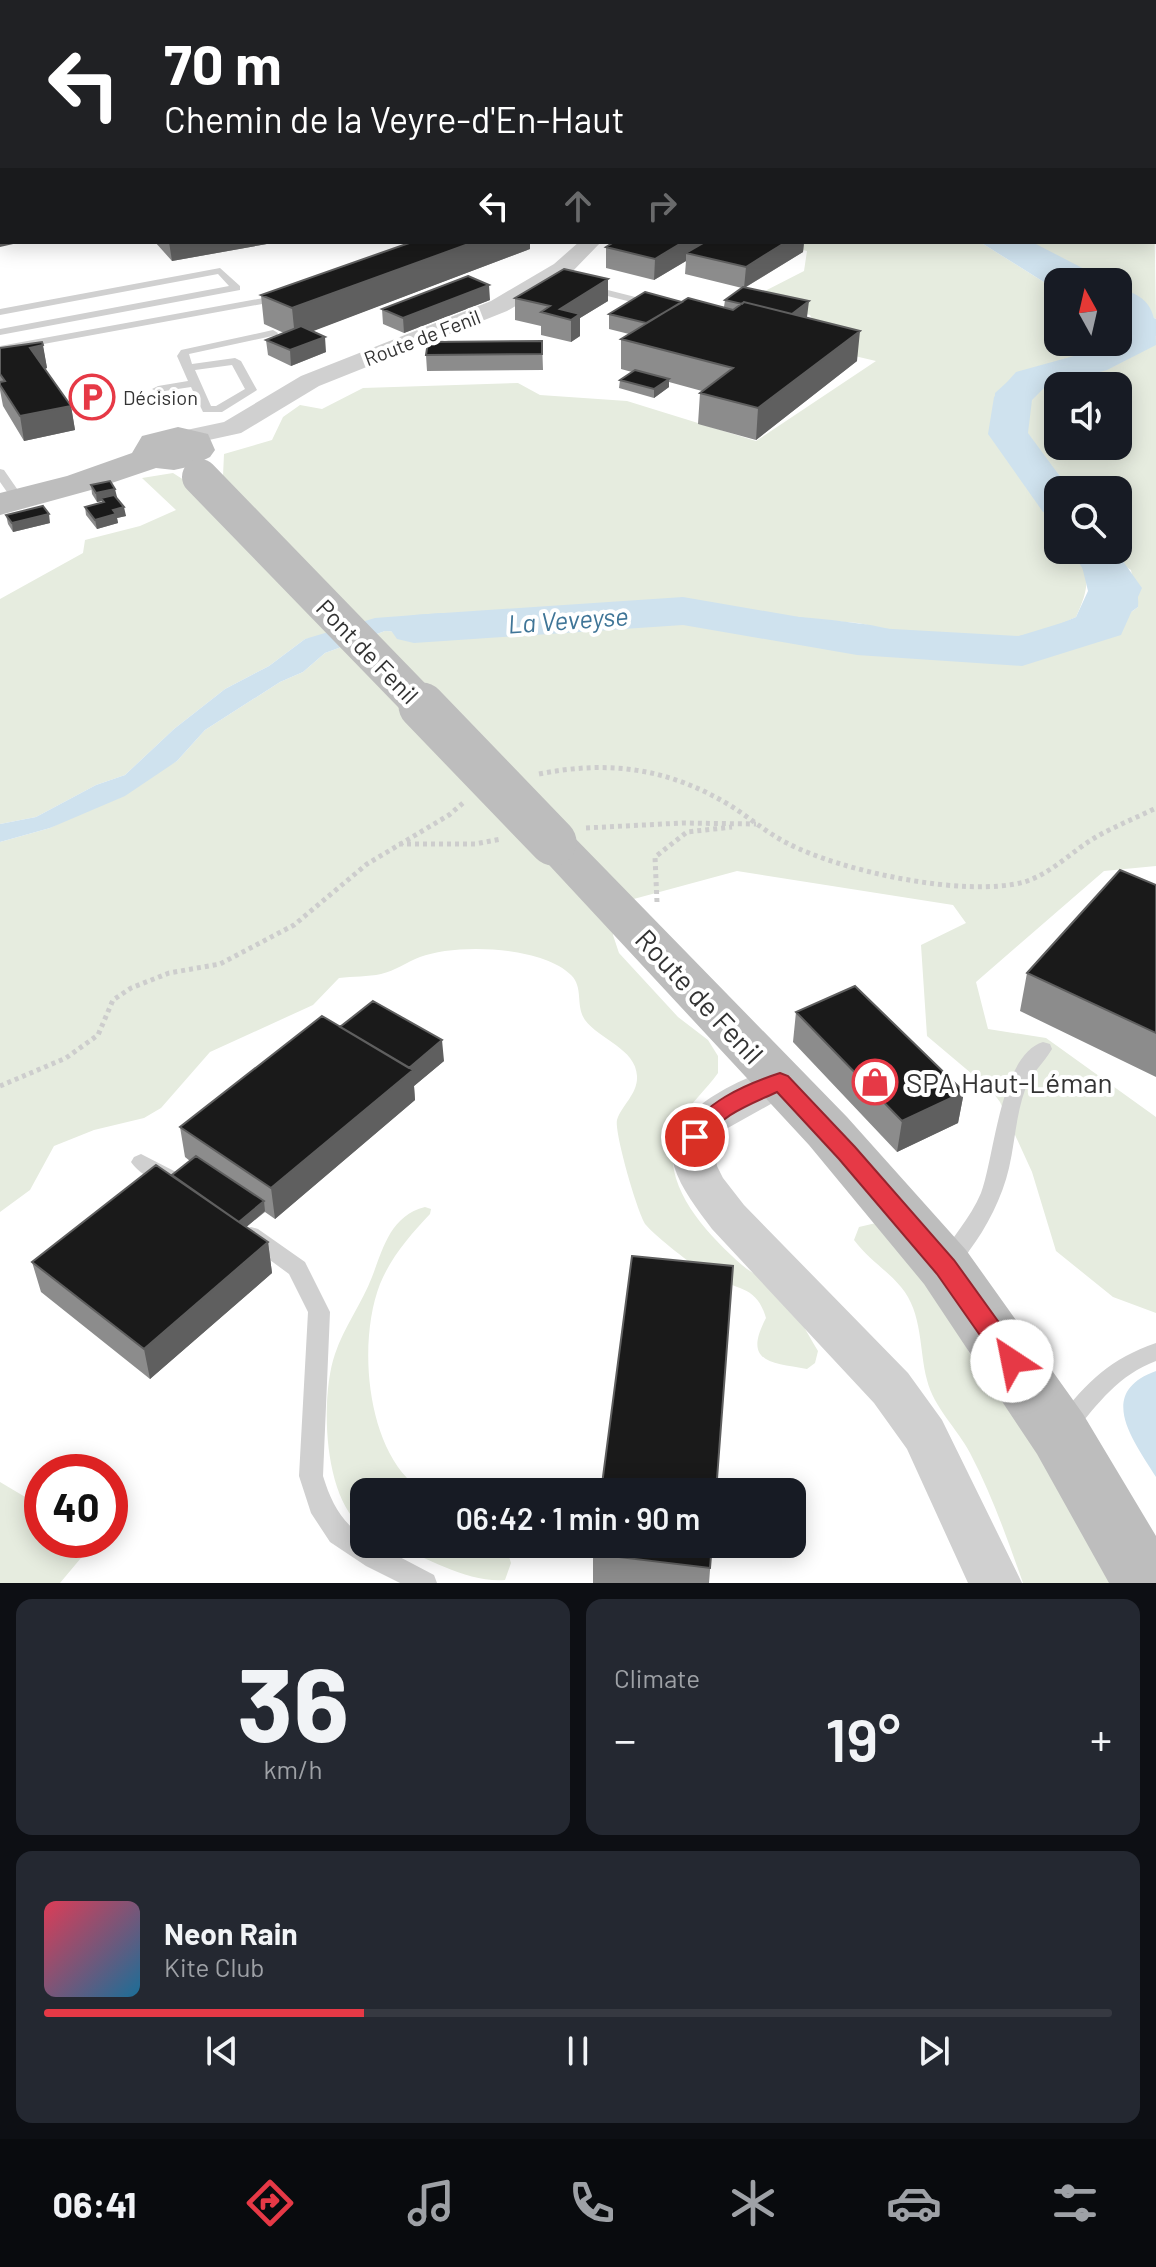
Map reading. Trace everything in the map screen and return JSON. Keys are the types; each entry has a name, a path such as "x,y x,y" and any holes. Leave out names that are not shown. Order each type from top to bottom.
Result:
{"street":[{"name":"Route de Fenil","path":"6,492 79,483 184,456 226,439 247,421 310,381 499,306 556,280 589,244"},
{"name":"Pont de Fenil","path":"184,456 553,842"},
{"name":"Route de Fenil","path":"553,842 658,950 876,1185 945,1267 1060,1434 1146,1583"},
{"path":"780,1081 724,1107 703,1123 695,1137 692,1155 696,1171 708,1194 728,1217 891,1388 925,1435 995,1583"}],"lane":[{"path":"0,312 220,271 236,288 0,332"},
{"path":"579,286 656,306"},
{"path":"105,293 135,326"},
{"path":"0,349 269,300"},
{"path":"188,368 235,361 251,390 228,405 210,411 188,368 183,356 185,352 273,333"},
{"path":"158,389 195,383"},
{"path":"945,1267 975,1228 989,1198 1023,1068 1043,1049"},
{"path":"141,1162 177,1183"},
{"path":"244,1230 297,1268 319,1312 311,1476 320,1505 339,1534 375,1558 425,1583"},
{"path":"1060,1434 1099,1384 1120,1367 1156,1352"}],"path":[{"path":"525,777 599,763 640,768 680,779 796,847 843,863 935,883 989,885 1024,882 1061,862 1094,838 1156,808"},
{"path":"0,1086 66,1058 98,1035 113,1000 131,988 169,973 220,964 294,925 367,864 449,815 472,795"},
{"path":"658,950 655,857 687,832 757,824"}],"shaded area":[{"path":"776,244 983,244 1044,282 1044,356 1084,356 1067,363 1016,374 994,415 1021,467 1044,499 1044,564 1084,564 1086,584 1076,617 1042,633 999,642 925,637 858,623 697,611 779,639 1022,651 1063,649 1109,628 1138,607 1131,570 1121,564 1132,564 1132,476 1060,476 1046,460 1132,460 1132,372 1065,372 1120,356 1132,356 1132,351 1156,336 1156,866 1104,871 976,982 988,1029 1046,1038 1156,1117 1156,1313 1113,1297 1056,1251 1032,1172 1000,1102 991,1090 927,1036 921,945 966,923 953,905 737,871 630,900 614,918 613,935 619,953 678,1017 708,1040 718,1056 718,1073 683,1116 673,1143 677,1183 686,1201 712,1236 742,1265 773,1285 789,1303 818,1351 815,1363 807,1369 764,1358 757,1344 766,1318 752,1294 706,1273 646,1225 627,1173 617,1128 619,1115 637,1082 635,1067 624,1051 585,1020 577,985 571,975 558,965 520,953 455,950 420,957 381,974 339,978 313,1005 210,1052 161,1108 144,1118 94,1130 54,1146 30,1190 0,1212 0,842 50,828 177,761 205,730 280,682 303,672 325,653 385,631 447,634 485,618 305,639 269,666 225,689 174,729 125,775 96,785 36,817 0,824 0,599 83,553 85,540 140,526 176,510 142,478 173,473 195,487 223,476 224,454 272,440 283,417 300,405 322,409 363,388 518,383 540,395 627,401 756,441 876,361 829,350 810,315 749,299 804,271 807,251"},
{"path":"1015,244 1155,244 1156,319 1132,306 1132,268 1045,268"},
{"path":"1044,378 1044,457 1008,434 1013,397"},
{"path":"425,1207 431,1209 396,1255 380,1284 373,1306 368,1357 374,1411 382,1436 407,1478 350,1478 350,1514 340,1495 328,1447 327,1395 330,1373 339,1344 368,1287 384,1245 396,1226 413,1211"},
{"path":"876,1223 927,1273 970,1354 1046,1459 1112,1583 1023,1583 978,1469 930,1390 917,1320 908,1297 854,1240 859,1227"},
{"path":"0,1482 24,1496 24,1558 81,1558 60,1583 0,1583"},
{"path":"425,1558 509,1558 511,1563 505,1580 477,1578"}],"water":[{"path":"983,244 1014,244 1022,254 1052,268 1044,268 1044,282"},
{"path":"1132,306 1156,319 1156,336 1132,351"},
{"path":"1084,356 1120,356 1065,372 1044,372 1044,378 1013,397 1008,434 1042,455 1060,476 1044,476 1044,499 1007,444 996,411 995,393 1016,374 1067,363"},
{"path":"1081,564 1121,564 1135,582 1138,607 1093,637 1074,646 1050,651 786,639 723,627 693,617 697,611 816,619 864,624 941,639 1000,639 1038,631 1076,617 1088,591"},
{"path":"441,613 485,618 486,627 447,634 385,631 325,653 303,672 280,682 205,730 177,761 125,796 50,828 0,842 0,824 36,817 96,785 125,775 174,729 225,689 269,666 305,639 375,618"},
{"path":"1156,1371 1156,1477 1130,1433 1123,1405 1127,1392 1138,1380"}],"building":[{"path":"406,244 468,244 292,308 261,295"},
{"path":"611,244 680,244 655,259 606,247"},
{"path":"702,244 783,244 746,267 686,253"},
{"path":"564,269 608,279 560,309 580,314 571,320 541,312 550,306 515,298"},
{"path":"468,276 489,285 403,318 382,309"},
{"path":"743,287 809,301 792,314 725,300"},
{"path":"645,292 682,302 646,323 609,314"},
{"path":"688,298 733,310 744,302 860,331 758,408 700,393 733,368 621,339"},
{"path":"301,326 325,337 290,350 266,340"},
{"path":"542,341 542,354 426,355 428,342"},
{"path":"42,342 43,345 30,348 71,406 20,416 0,385 5,381 0,374 0,348"},
{"path":"635,370 669,379 654,389 620,380"},
{"path":"110,481 115,489 96,493 91,485"},
{"path":"114,495 124,507 113,510 116,514 95,520 85,507 104,502 101,498"},
{"path":"43,506 49,514 12,523 6,515"},
{"path":"1120,870 1156,885 1156,1033 1027,973"},
{"path":"855,986 964,1092 902,1121 796,1012"},
{"path":"373,1001 442,1040 409,1068 340,1027"},
{"path":"322,1016 413,1070 271,1188 180,1127"},
{"path":"196,1156 264,1201 239,1222 172,1175"},
{"path":"156,1165 268,1242 144,1349 32,1262"},
{"path":"632,1256 733,1266 717,1478 603,1478"},
{"path":"626,1558 711,1558 710,1568"}],"waterway":[{"name":"La Veveyse","path":"1011,244 1057,268"},
{"name":"La Veveyse","path":"1132,306 1142,339 1132,344"},
{"name":"La Veveyse","path":"1044,484 1008,434 1013,397 1030,380 1107,356"},
{"name":"La Veveyse","path":"414,629 683,611 857,641 1022,651 1104,625 1119,588 1102,564"}],"place":[{"name":"Décision","path":"92,397"},
{"name":"SPA Haut-Léman","path":"875,1082"}],"route":[{"path":"695,1137 703,1123 724,1107 780,1081 886,1196 945,1267 1012,1361"}]}
